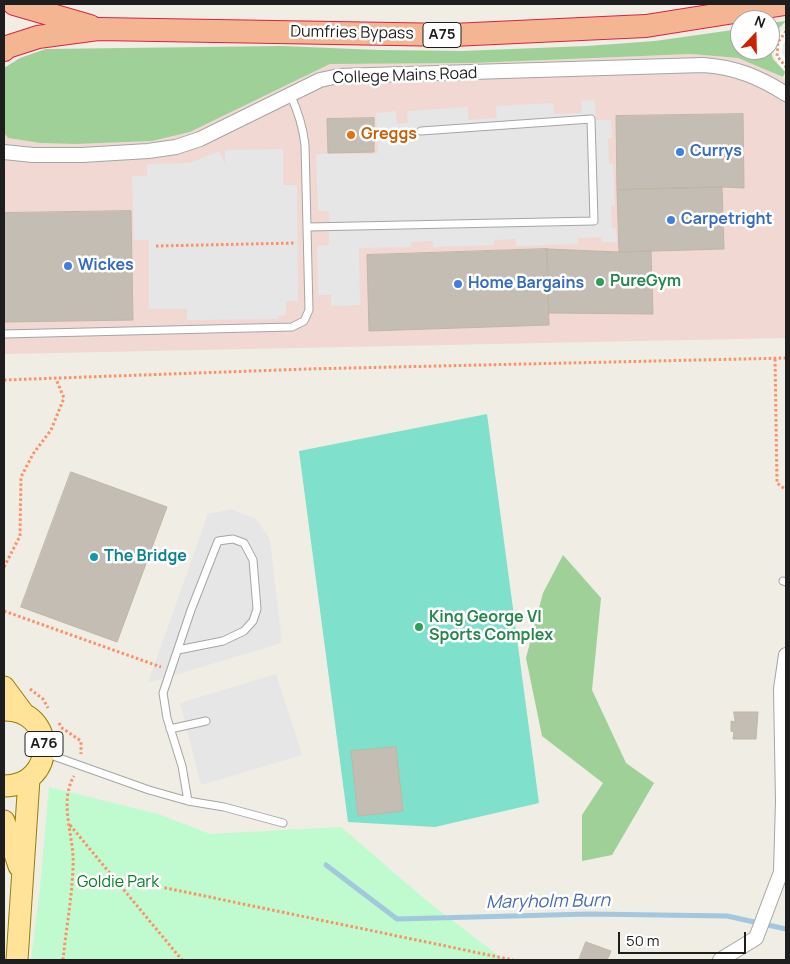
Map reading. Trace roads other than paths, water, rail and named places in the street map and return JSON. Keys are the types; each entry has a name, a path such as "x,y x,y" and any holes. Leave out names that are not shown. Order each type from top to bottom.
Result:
{"highway":[{"name":"Dumfries Bypass","path":"14,4 98,28"},
{"name":"Dumfries Bypass","path":"4,50 7,47 38,37 98,28 452,35 646,26 784,4"}],"main road":[{"name":"A76","path":"4,687 14,712 34,721 44,741 42,763 29,779 20,784 4,786"},
{"name":"A76","path":"17,960 29,779"},
{"name":"A76","path":"4,821 22,874"}],"street":[{"name":"College Mains Road","path":"4,152 33,155 82,155 148,151 176,147 200,139 320,80 339,76 703,65 722,66 746,73 767,82 786,94"},
{"path":"720,960 756,938 781,872 784,817 781,689 786,655"}],"lane":[{"path":"4,334 292,328 304,321 309,310 304,137 299,113 290,94"},
{"path":"308,227 594,221 591,119 422,131"},
{"path":"178,650 223,641 244,632 254,620 257,609 253,560 244,543 233,539 218,541 191,610 163,693 170,729 182,766 188,801"},
{"path":"170,729 206,721"},
{"path":"44,753 149,790 283,823"}],"waterway":[{"name":"Maryholm Burn","path":"326,865 397,919 590,914 727,916 786,929"}],"place":[{"name":"Greggs","path":"351,135"},
{"name":"Currys","path":"680,152"},
{"name":"Carpetright","path":"671,220"},
{"name":"Wickes","path":"68,266"},
{"name":"PureGym","path":"600,282"},
{"name":"Home Bargains","path":"458,284"},
{"name":"The Bridge","path":"94,557"},
{"name":"King George VI Sports Complex","path":"419,627"}],"park label":[{"name":"Goldie Park","path":"118,883"}]}
